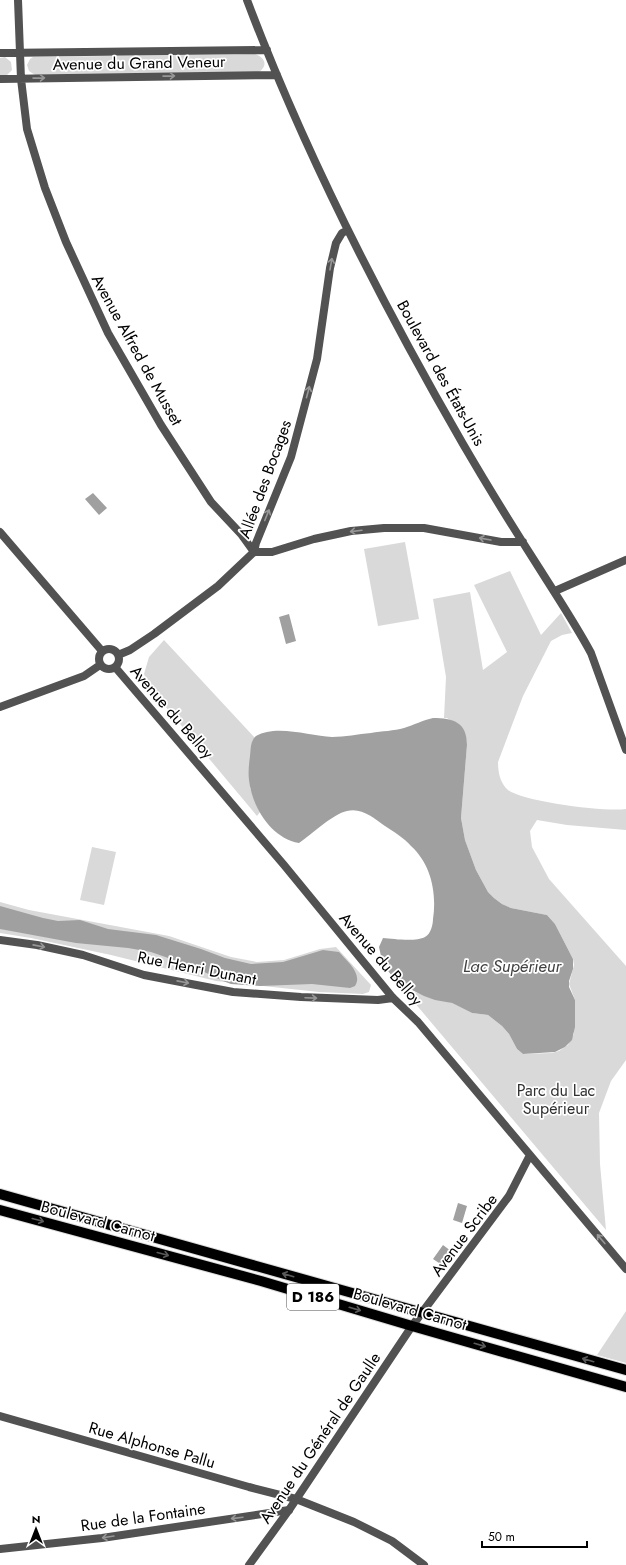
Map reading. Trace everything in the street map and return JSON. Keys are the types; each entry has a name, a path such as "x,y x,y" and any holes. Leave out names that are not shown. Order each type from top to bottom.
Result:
{"main road":[{"name":"Boulevard Carnot","path":"0,1194 626,1370"},
{"name":"Boulevard Carnot","path":"0,1210 261,1281 626,1387"}],"street":[{"name":"Avenue Alfred de Musset","path":"18,0 19,53 27,129 45,188 66,242 108,333 140,389 211,502 241,534 254,552"},
{"name":"Boulevard des États-Unis","path":"248,0 288,102 348,230 464,445 555,591 591,653 626,750"},
{"name":"Avenue du Grand Veneur","path":"0,53 267,50"},
{"name":"Avenue du Grand Veneur","path":"0,79 278,75"},
{"name":"Allée des Bocages","path":"118,655 130,650 154,634 207,595 254,552 256,543 291,457 317,359 334,250 338,238 342,233 348,230"},
{"path":"254,552 272,552 314,539 344,533 384,528 424,528 501,542 524,542"},
{"path":"0,532 102,651"},
{"path":"555,591 626,560"},
{"path":"110,649 118,655 119,662 115,667 107,670 100,665 98,658 102,651 110,649"},
{"path":"0,707 84,676 100,665"},
{"name":"Avenue du Belloy","path":"115,667 279,859 393,998 418,1022 626,1269"},
{"name":"Rue Henri Dunant","path":"0,940 37,945 83,955 144,975 233,992 301,997 378,1000 393,998"},
{"name":"Avenue Scribe","path":"412,1326 509,1196 530,1155"},
{"name":"Avenue du Général de Gaulle","path":"249,1565 289,1510 412,1326"},
{"name":"Rue Alphonse Pallu","path":"0,1416 255,1489 296,1499 354,1522 392,1541 424,1565"},
{"name":"Rue de la Fontaine","path":"0,1549 102,1538 289,1510"}],"green space":[{"path":"255,54 263,59 265,64 259,72 35,75 29,71 27,65 33,57"},
{"path":"5,57 11,62 12,70 7,75 0,75 0,58"},
{"path":"405,542 419,619 378,626 364,549"},
{"name":"Parc du Lac Supérieur","path":"510,571 541,635 561,613 572,633 562,635 551,641 523,696 498,762 501,781 508,790 547,802 601,809 626,809 626,830 567,825 537,820 530,831 532,847 549,879 626,966 626,1060 611,1081 599,1113 600,1164 606,1230 398,983 411,991 452,1003 472,1013 488,1015 502,1026 509,1034 517,1049 523,1054 552,1053 559,1051 568,1045 574,1034 575,1000 569,984 574,965 573,959 555,924 547,915 511,908 502,904 488,892 476,870 465,840 461,818 467,740 458,726 447,718 444,718 446,677 433,599 470,592 483,670 507,652 474,585"},
{"path":"164,640 255,738 252,741 250,788 260,812 257,816 150,688 144,674 149,657"},
{"path":"92,847 116,852 104,905 80,900"},
{"path":"0,902 29,910 169,936 231,957 257,962 284,960 320,949 336,947 371,985 369,992 363,994 319,992 216,981 111,955 0,933"},
{"path":"626,1311 626,1363 597,1355"}],"water":[{"path":"93,493 107,508 99,515 85,499"},
{"path":"289,614 296,641 286,644 279,617"},
{"name":"Lac Supérieur","path":"433,718 453,720 462,726 466,737 467,745 461,818 465,840 476,870 488,892 502,904 511,908 547,915 555,924 573,959 573,969 569,981 569,987 575,1000 575,1027 572,1040 565,1047 555,1052 523,1054 517,1049 509,1034 502,1026 488,1015 472,1013 452,1003 435,1000 424,996 398,983 383,965 379,947 383,938 405,940 421,939 429,934 433,924 434,899 428,870 418,853 405,840 367,814 352,810 335,816 299,843 280,835 272,828 265,820 254,801 249,780 249,771 251,745 256,736 273,731 283,731 342,737 400,729"},
{"path":"0,906 58,921 80,920 108,929 156,935 225,958 251,964 283,962 323,950 339,952 356,972 357,981 355,986 350,988 312,984 260,986 231,984 194,967 151,952 128,948 76,943 0,929"},
{"path":"458,1203 467,1206 462,1223 453,1220"},
{"path":"443,1245 451,1251 442,1265 433,1259"}]}
